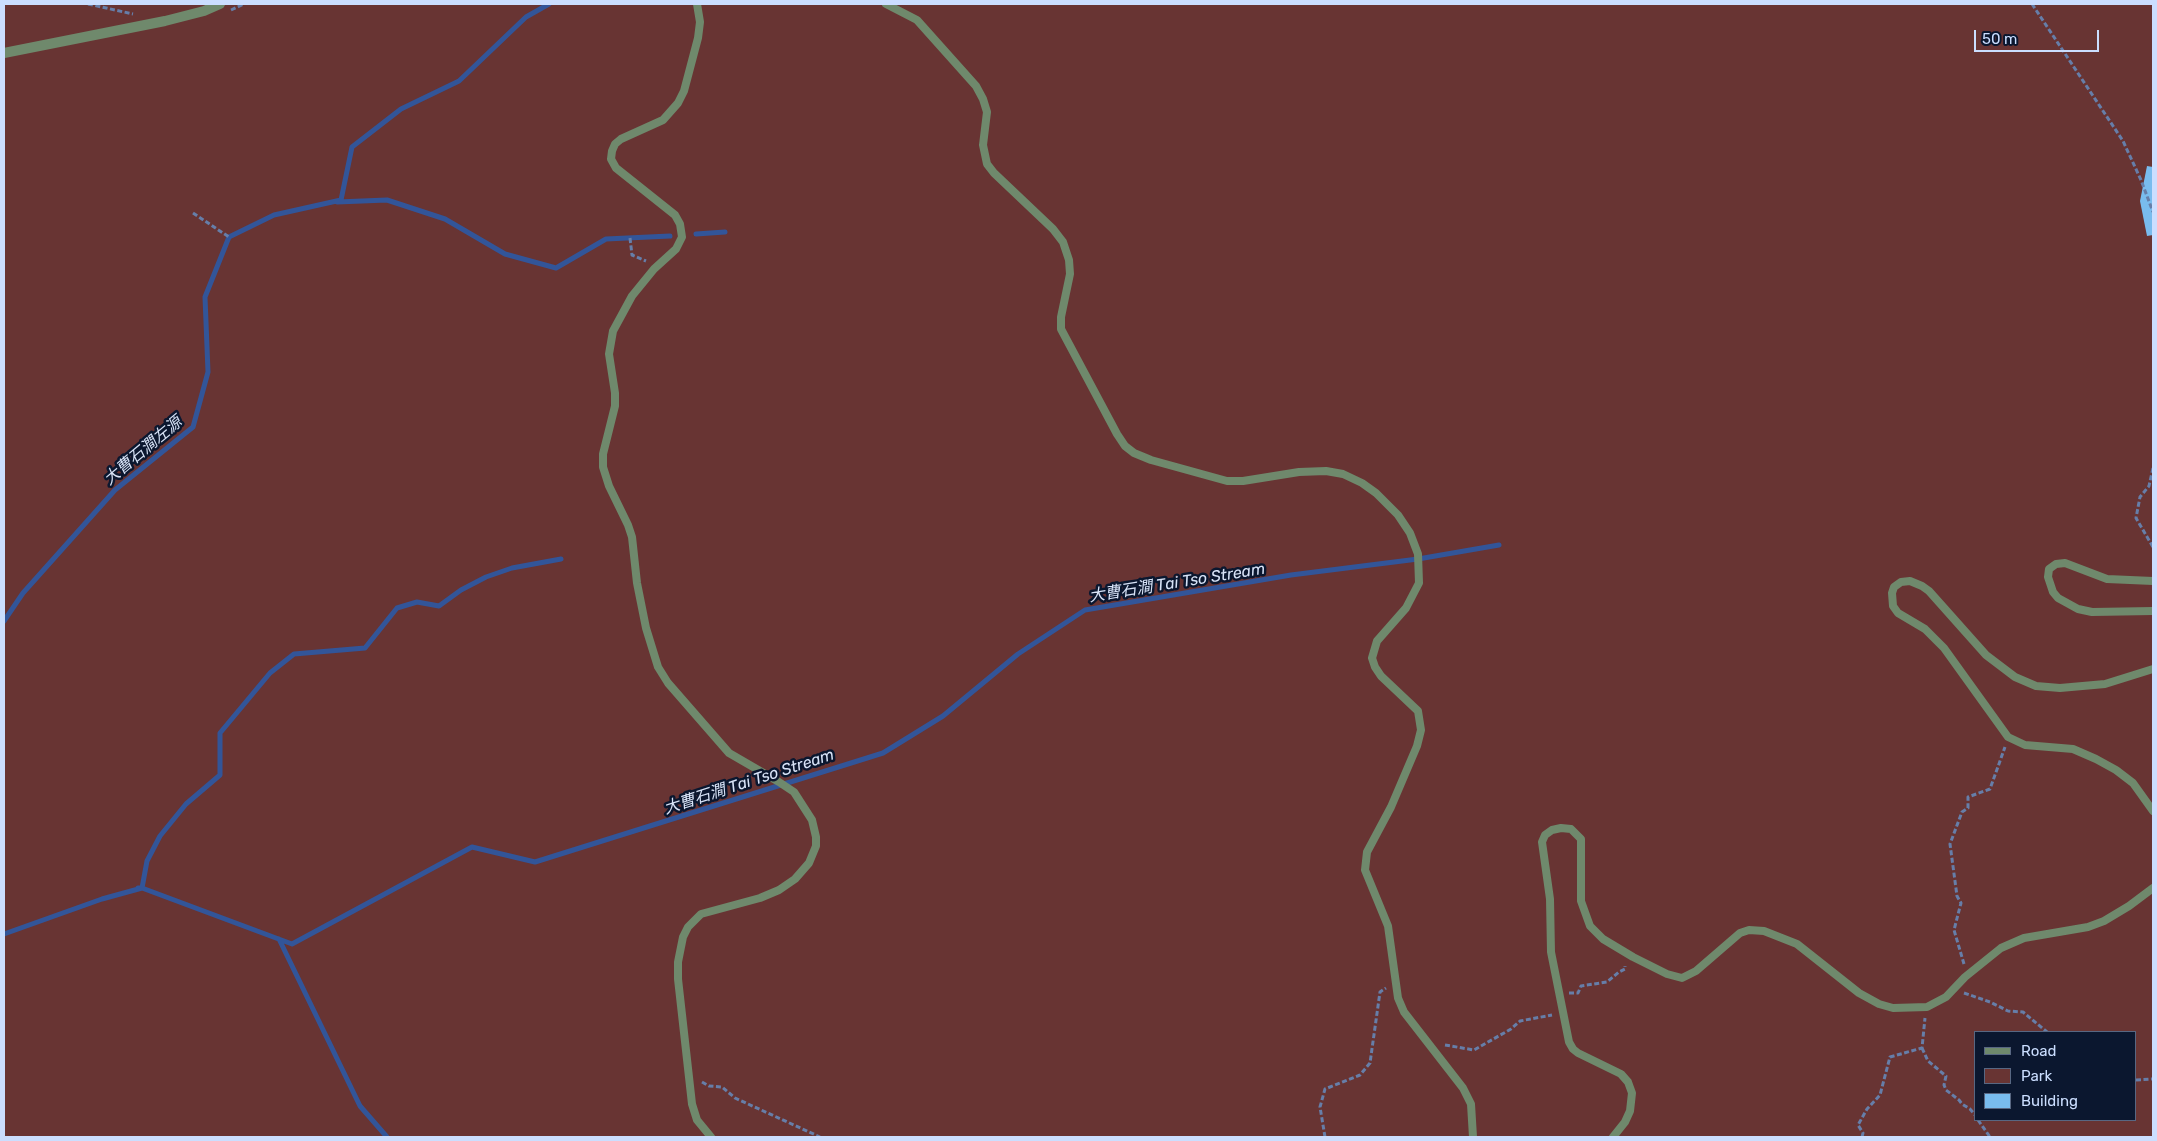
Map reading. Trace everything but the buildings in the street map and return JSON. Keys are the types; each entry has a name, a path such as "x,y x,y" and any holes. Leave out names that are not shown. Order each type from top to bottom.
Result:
{"street":[{"path":"4,53 165,21 204,11 220,4"}],"lane":[{"path":"696,4 700,22 698,38 684,90 678,103 663,120 614,144 612,152 614,166 669,209 680,224 682,237 679,246 657,266 629,301 616,324 610,343 609,354 615,393 614,406 603,454 603,467 609,486 628,525 632,538 638,590 648,639 658,667 668,682 725,750 738,760 790,788 802,802 814,824 816,846 806,869 788,885 760,898 701,914 694,919 685,931 679,950 678,979 689,1073 695,1116 711,1137"},
{"path":"886,4 917,20 973,81 983,99 987,112 984,145 986,164 1053,229 1063,242 1069,260 1070,274 1061,317 1061,329 1116,434 1125,446 1134,453 1151,460 1226,481 1243,481 1303,471 1326,471 1343,474 1362,483 1381,498 1398,515 1410,532 1418,554 1418,583 1406,608 1377,641 1372,658 1381,676 1418,711 1421,730 1404,777 1367,852 1364,864 1367,879 1378,899 1388,926 1394,961 1395,982 1404,1012 1463,1088 1471,1104 1472,1137"},
{"path":"2153,580 2107,579 2065,563 2056,564 2049,569 2048,577 2053,592 2058,598 2078,609 2092,612 2153,611"},
{"path":"2153,669 2105,684 2060,688 2036,686 2015,677 1986,655 1929,591 1922,586 1910,581 1901,582 1894,587 1891,599 1898,613 1925,629 1944,648 2008,737 2025,744 2073,749 2096,759 2116,770 2133,783 2153,811"},
{"path":"1613,1137 1625,1122 1630,1111 1633,1099 1631,1087 1621,1074 1573,1049 1569,1042 1551,952 1550,899 1542,842 1545,835 1552,830 1561,828 1571,830 1581,839 1581,901 1590,926 1603,939 1633,957 1673,976 1686,977 1740,933 1749,930 1764,931 1798,944 1851,988 1879,1004 1893,1008 1927,1007 1946,997 1965,977 1990,957 2012,943 2024,938 2088,927 2104,921 2129,906 2153,888"}],"path":[{"path":"88,4 136,14"},
{"path":"2032,4 2122,141 2141,180 2153,212"},
{"path":"193,213 229,237"},
{"path":"630,238 632,255 657,266"},
{"path":"2153,468 2149,486 2140,497 2136,518 2153,547"},
{"path":"1965,977 1963,957 1954,930 1961,902 1957,896 1950,844 1962,812 1968,808 1968,798 1990,789 2008,737"},
{"path":"1558,993 1578,993 1581,986 1608,982 1618,972 1626,969 1625,962 1633,957"},
{"path":"1325,1137 1320,1107 1326,1089 1360,1075 1370,1063 1380,992 1395,982"},
{"path":"1956,988 1970,996 1990,1002 2008,1011 2023,1012 2047,1031"},
{"path":"1927,1007 1922,1048 1928,1061 1946,1076 1944,1084 1946,1090 1974,1114"},
{"path":"1428,1042 1474,1050 1511,1029 1520,1021 1562,1013"},
{"path":"1862,1137 1863,1133 1858,1125 1867,1109 1880,1095 1890,1057 1922,1048"},
{"path":"689,1073 709,1086 722,1087 735,1098 820,1137"},
{"path":"2137,1080 2153,1078"},
{"path":"1979,1121 1990,1137"}],"green space":[{"path":"4,4 2153,4 2153,1137 4,1137"}],"waterway":[{"name":"大曹石澗左源","path":"4,621 23,593 115,490 193,427 208,372 205,297 229,237 274,215 341,200 352,147 401,109 459,81 526,17 549,4"},
{"path":"337,202 387,200 445,219 505,254 556,268 606,239 670,236"},
{"path":"696,234 725,232"},
{"name":"大曹石澗 Tai Tso Stream","path":"4,934 102,899 142,888 292,944 472,847 535,862 883,753 943,716 1018,654 1085,610 1291,575 1418,559 1499,545"},
{"path":"138,888 142,888 147,861 160,836 186,804 220,775 220,733 270,673 294,654 365,648 397,608 417,602 439,606 461,590 486,577 512,568 561,559"},
{"path":"279,939 360,1106 387,1137"}]}
